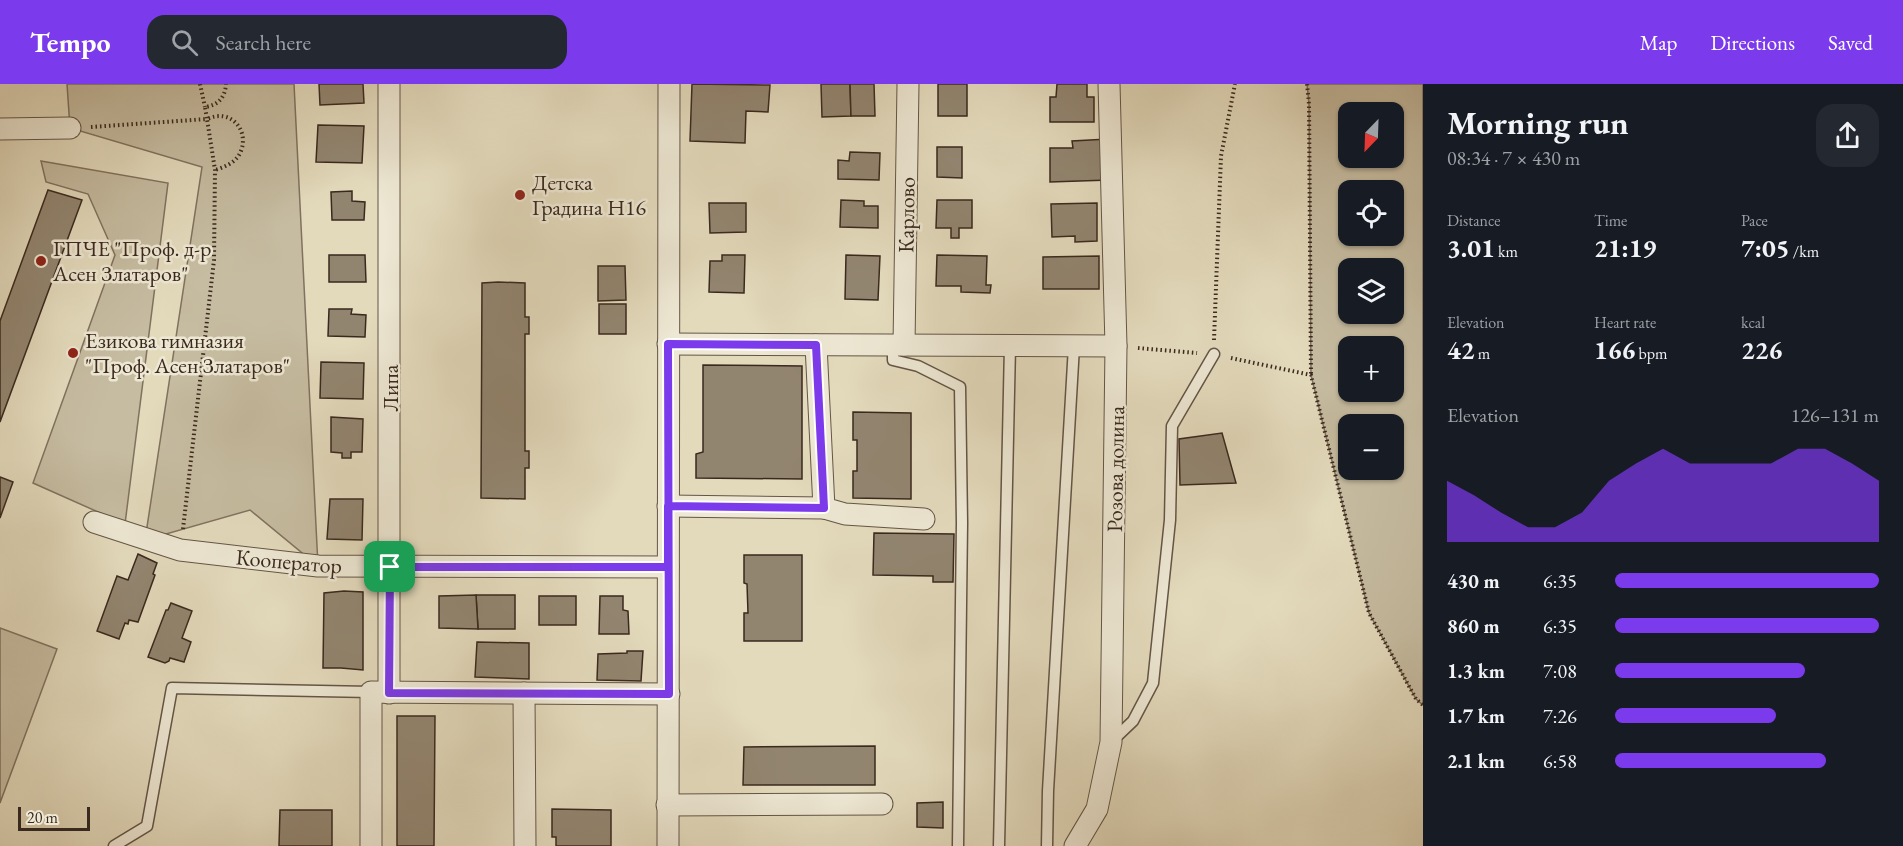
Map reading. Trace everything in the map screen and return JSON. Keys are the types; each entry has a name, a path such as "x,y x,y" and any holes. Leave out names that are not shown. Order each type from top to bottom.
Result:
{"street":[{"name":"Липа","path":"370,846 390,567 389,84"},
{"path":"668,846 669,84"},
{"name":"Карлово","path":"898,345 908,84"},
{"name":"Розова долина","path":"1075,846 1097,809 1111,742 1116,346 1109,84"},
{"path":"0,129 70,128"},
{"path":"668,344 1116,346"},
{"path":"816,345 824,508"},
{"path":"668,506 824,508 845,514 924,519"},
{"name":"Кооператор","path":"94,522 180,550 318,566 668,567"},
{"path":"380,692 669,694"},
{"path":"524,693 525,846"},
{"path":"667,805 882,804"}],"lane":[{"path":"898,345 893,360 918,366 960,387 962,523 958,846"},
{"path":"999,846 1010,346"},
{"path":"1047,846 1048,791 1074,346"},
{"path":"1111,742 1133,721 1153,683 1170,520 1172,426 1214,354"},
{"path":"114,846 147,826 172,688 380,692"}],"path":[{"path":"180,550 214,260 215,170 200,84"},
{"path":"205,107 213,106 220,101 226,84"},
{"path":"1214,354 1221,156 1235,84"},
{"path":"1307,84 1311,375 1369,613 1416,699 1423,705"},
{"path":"70,128 207,119 217,115 226,115 235,121 241,134 241,152 234,161 215,170"},
{"path":"1116,346 1214,354 1311,375"}],"shaded area":[{"path":"67,84 294,84 318,566 250,510 145,540 202,167 70,128"},
{"path":"1307,84 1423,84 1423,705 1416,699 1369,613 1311,375"},
{"path":"41,161 168,183 125,524 33,483 115,255 88,194 46,182"},
{"path":"0,628 57,649 0,803"}],"building":[{"path":"319,84 363,84 364,103 320,105"},
{"path":"692,84 770,85 768,112 746,111 745,143 690,141"},
{"path":"821,84 850,84 851,116 822,117"},
{"path":"850,84 874,84 875,116 851,116"},
{"path":"938,84 967,84 967,116 938,116"},
{"path":"1057,84 1087,84 1087,97 1094,97 1094,122 1050,122 1050,97 1056,97"},
{"path":"318,125 364,126 362,163 316,162"},
{"path":"1108,139 1109,180 1050,182 1050,148 1073,148 1072,141"},
{"path":"937,147 962,147 962,178 937,177"},
{"path":"850,152 880,153 879,180 838,179 838,160 849,161"},
{"name":"ГПЧЕ \"Проф. д-р Асен Златаров\"","path":"48,190 82,200 0,422 0,321"},
{"path":"352,191 352,201 365,202 364,220 332,220 331,192"},
{"path":"841,200 864,201 864,206 878,206 878,228 840,227"},
{"path":"937,200 972,200 972,228 959,228 959,238 951,238 951,228 936,228"},
{"path":"709,203 746,203 746,232 710,233"},
{"path":"1097,203 1097,241 1075,242 1075,236 1052,237 1051,204"},
{"path":"329,255 365,255 366,282 329,282"},
{"path":"722,255 745,255 744,293 709,292 710,261 722,261"},
{"path":"846,255 880,256 878,300 845,299"},
{"path":"937,255 987,256 986,285 991,285 990,293 961,292 961,286 936,286"},
{"path":"1099,256 1099,289 1043,289 1043,257"},
{"path":"598,266 625,266 626,300 598,301"},
{"path":"482,283 525,283 525,317 529,317 529,334 525,334 525,451 529,451 529,468 525,468 525,499 481,498"},
{"path":"599,304 626,304 626,334 599,334"},
{"path":"329,309 352,309 351,314 366,315 365,337 328,336"},
{"path":"321,362 364,363 363,399 320,398"},
{"path":"703,365 802,366 802,479 696,478 696,454 703,452"},
{"path":"853,412 911,413 911,499 853,498 853,471 857,471 857,440 853,440"},
{"path":"331,417 363,419 362,452 351,452 351,458 342,458 342,453 331,452"},
{"path":"1222,433 1236,483 1180,485 1179,439"},
{"path":"0,477 13,482 0,518"},
{"path":"330,499 363,499 362,540 327,539"},
{"path":"874,533 954,534 953,582 933,582 933,576 873,575"},
{"path":"138,554 157,563 138,622 129,620 128,624 125,623 119,639 97,631 117,576 128,580"},
{"path":"744,555 802,555 802,641 744,641 744,613 748,613 747,584 744,583"},
{"path":"363,592 363,670 323,668 324,593"},
{"path":"476,595 515,595 515,629 478,629"},
{"path":"476,595 478,629 439,628 439,596"},
{"path":"539,596 576,596 576,625 539,625"},
{"path":"600,596 623,596 623,610 628,611 629,634 599,634"},
{"path":"171,603 192,611 182,638 191,642 184,662 170,658 165,663 148,657 166,610"},
{"path":"477,642 529,643 529,679 475,677"},
{"path":"627,651 643,651 641,681 597,680 598,654 627,653"},
{"path":"397,716 435,716 434,846 397,846"},
{"path":"875,746 875,785 743,785 744,747"},
{"path":"943,802 943,828 917,827 917,803"},
{"path":"552,809 611,810 611,846 556,846 556,837 552,837"},
{"path":"280,810 332,810 332,846 279,846"}],"place":[{"name":"Детска Градина Н16","path":"520,195"},
{"name":"ГПЧЕ \"Проф. д-р Асен Златаров\"","path":"41,261"},
{"name":"Езикова гимназия \"Проф. Асен Златаров\"","path":"73,353"}],"route":[{"path":"390,567 389,693 669,694 668,567 668,506 668,344 816,345 824,508 668,506 668,567 390,567"}]}
